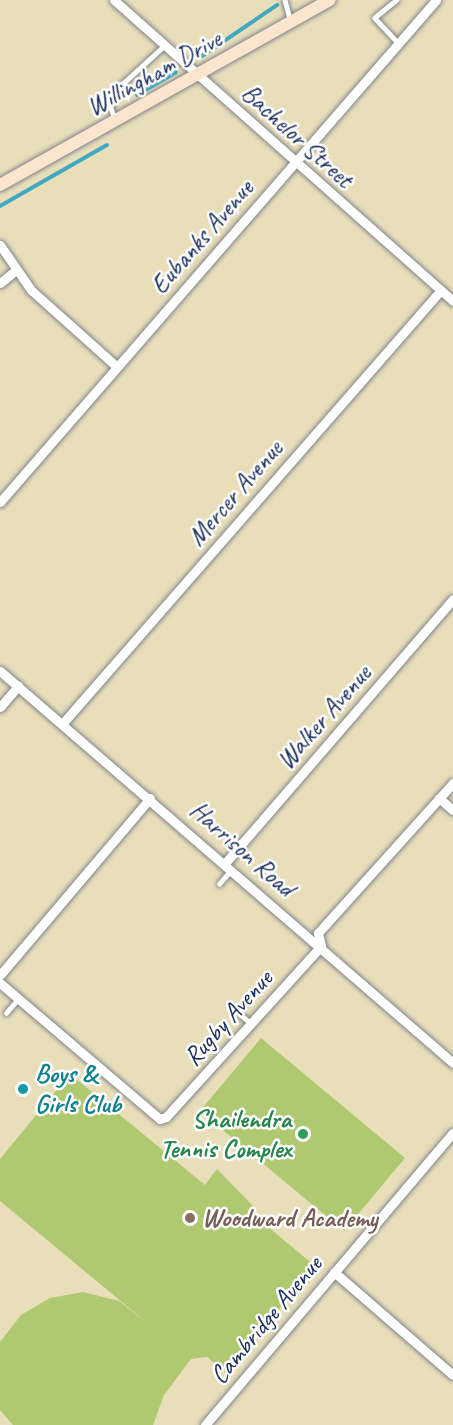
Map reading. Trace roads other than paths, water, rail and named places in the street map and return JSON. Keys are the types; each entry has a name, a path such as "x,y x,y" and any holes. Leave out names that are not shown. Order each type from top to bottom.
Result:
{"street":[{"name":"Bachelor Street","path":"114,0 198,74 293,164 453,301"},
{"name":"Willingham Drive","path":"0,185 330,0"},
{"name":"Eubanks Avenue","path":"0,502 432,1"},
{"path":"0,245 16,270 47,307 117,367"},
{"path":"0,283 16,270"},
{"name":"Mercer Avenue","path":"62,724 441,290"},
{"name":"Walker Avenue","path":"230,865 453,599"},
{"name":"Harrison Road","path":"0,671 230,865 453,1063"},
{"path":"0,707 18,686"},
{"name":"Rugby Avenue","path":"0,983 160,1119 252,1024 321,946 318,933 453,783"},
{"path":"0,975 150,798"},
{"path":"439,798 453,810"},
{"name":"Cambridge Avenue","path":"205,1425 453,1133"},
{"path":"334,1272 453,1375"}],"lane":[{"path":"285,0 291,22"},
{"path":"397,0 375,18 398,43"},
{"path":"115,120 110,107 118,88 165,45"},
{"path":"219,884 230,865"},
{"path":"6,1013 19,998"},
{"path":"241,1015 252,1024"}],"waterway":[{"path":"202,56 277,5"},
{"path":"137,95 176,72"},
{"path":"0,206 107,145"}],"place":[{"name":"Boys & Girls Club","path":"23,1089"},
{"name":"Shailendra Tennis Complex","path":"303,1134"},
{"name":"Woodward Academy","path":"190,1218"}]}
